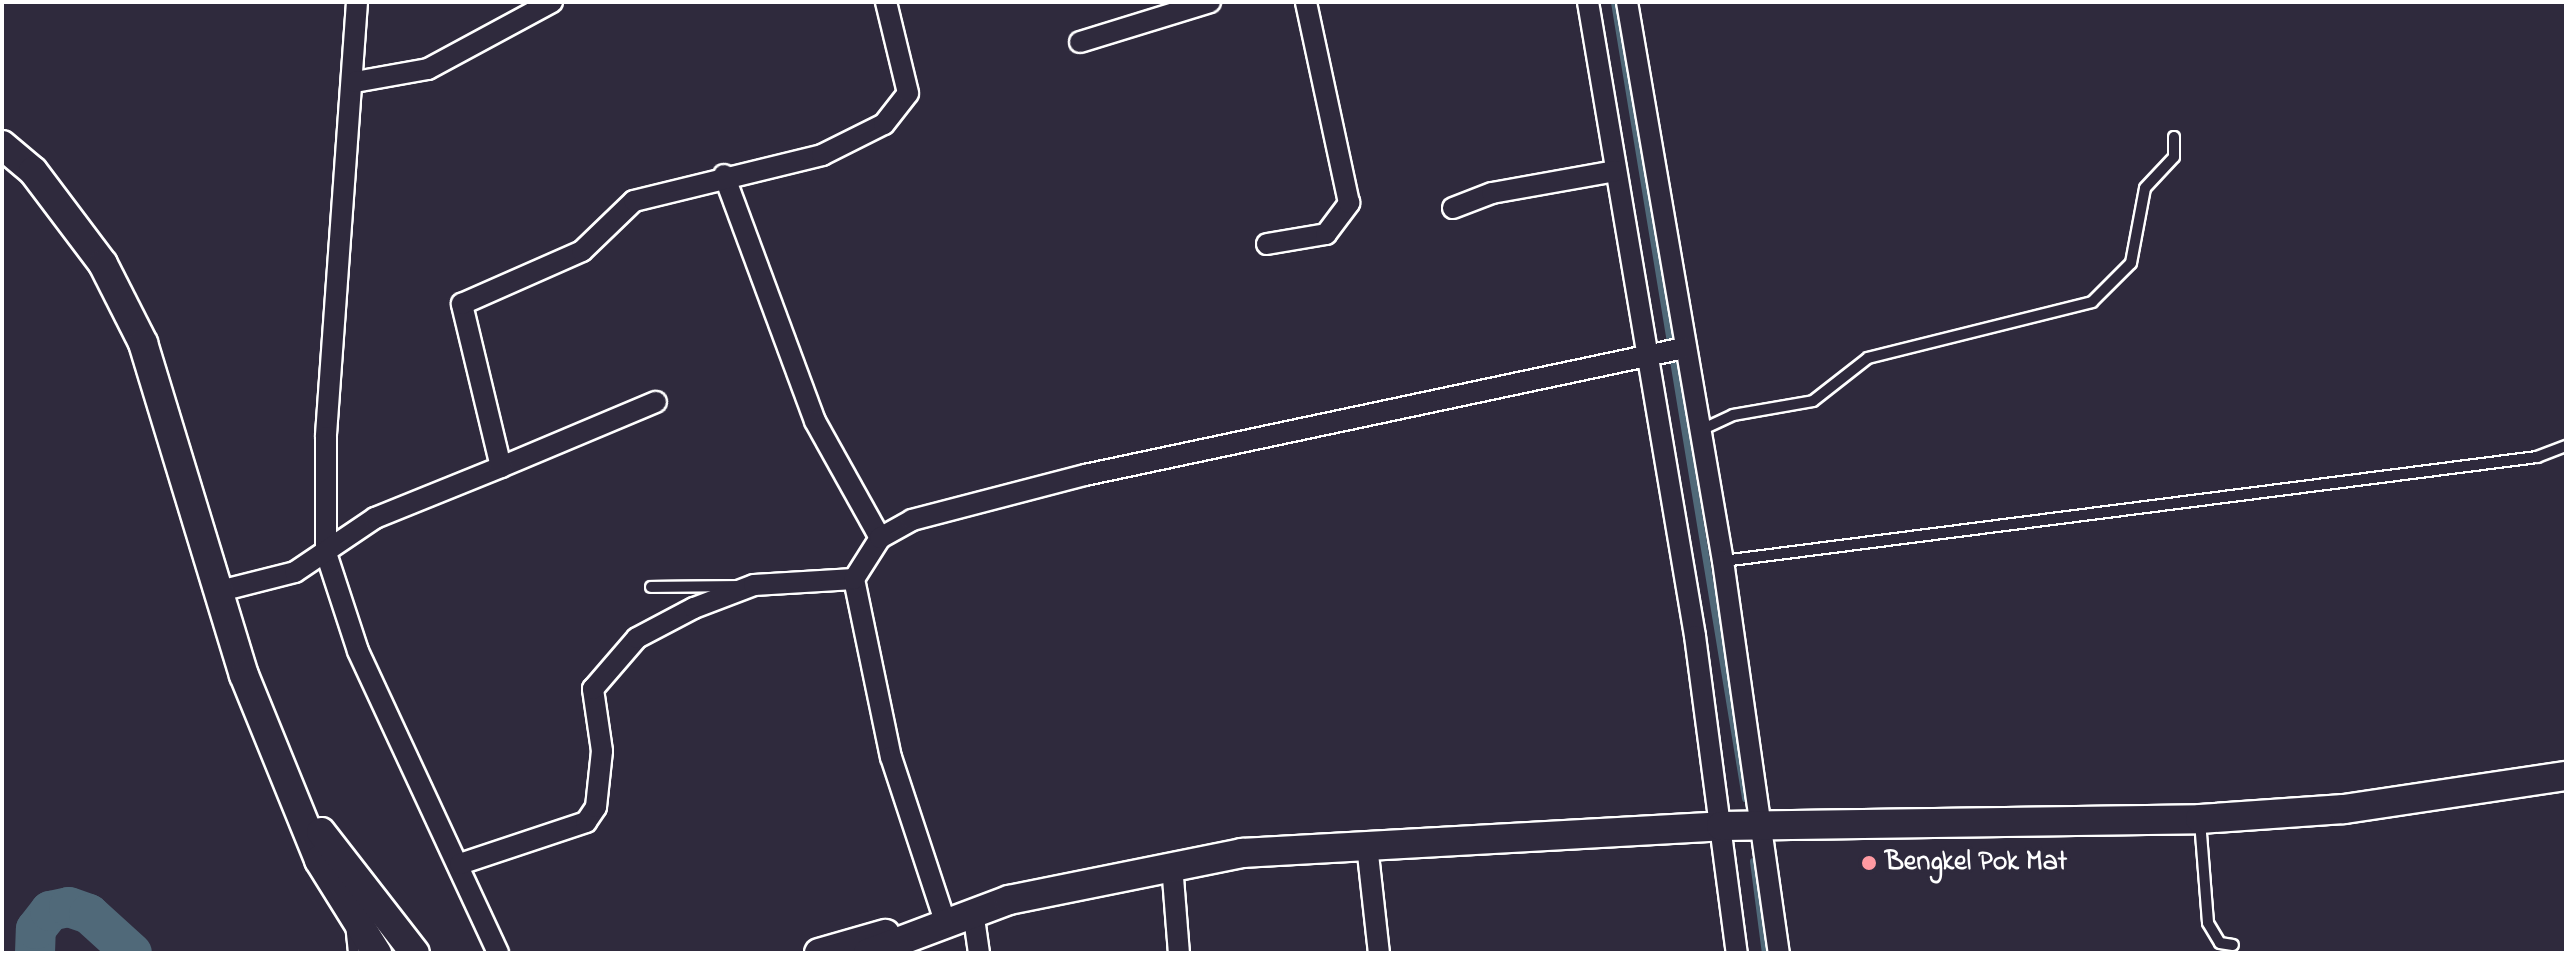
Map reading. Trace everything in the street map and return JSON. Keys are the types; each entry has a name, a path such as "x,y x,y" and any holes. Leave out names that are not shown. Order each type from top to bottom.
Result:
{"street":[{"path":"357,2 355,82 326,437 326,553 358,651 430,818 460,864 498,953"},
{"path":"355,82 428,69 552,2"},
{"path":"501,467 462,304 582,251 634,201 724,175 822,155 901,110 906,71 886,2"},
{"path":"1080,42 1210,2"},
{"path":"1267,244 1326,234 1349,203 1306,2"},
{"path":"1588,2 1616,171 1666,353 1699,431 1723,561 1764,825 1779,953"},
{"path":"1627,2 1737,953"},
{"path":"2,145 33,171 103,264 143,343 244,675 350,917 377,953"},
{"path":"1453,208 1492,193 1616,171"},
{"path":"724,175 815,421 880,538"},
{"path":"939,923 891,757 854,579 880,538 912,520 1085,475 1666,353"},
{"path":"220,591 295,572 375,518 656,402"},
{"path":"460,864 586,822 596,807 602,751 597,682 647,631 754,585 854,579"},
{"path":"868,953 973,911 1172,865 1367,845 1721,826 2200,819 2360,808 2566,776"},
{"path":"296,796 415,953"},
{"path":"1367,845 1379,953"},
{"path":"1172,865 1179,953"},
{"path":"973,911 979,953"},
{"path":"819,953 939,923"}],"lane":[{"path":"1699,431 1733,415 1813,401 1868,358 2092,302 2131,263 2145,188 2174,157 2174,137"},
{"path":"1723,561 2537,457 2566,446"},
{"path":"651,587 754,585"},
{"path":"2200,819 2208,923 2220,943 2233,945"},
{"path":"350,917 354,953"}],"waterway":[{"path":"1614,2 1745,798"},
{"path":"1753,861 1765,953"},
{"path":"35,953 36,929 50,911 69,907 89,914 132,953"}],"place":[{"name":"Bengkel Pok Mat","path":"1869,863"}]}
